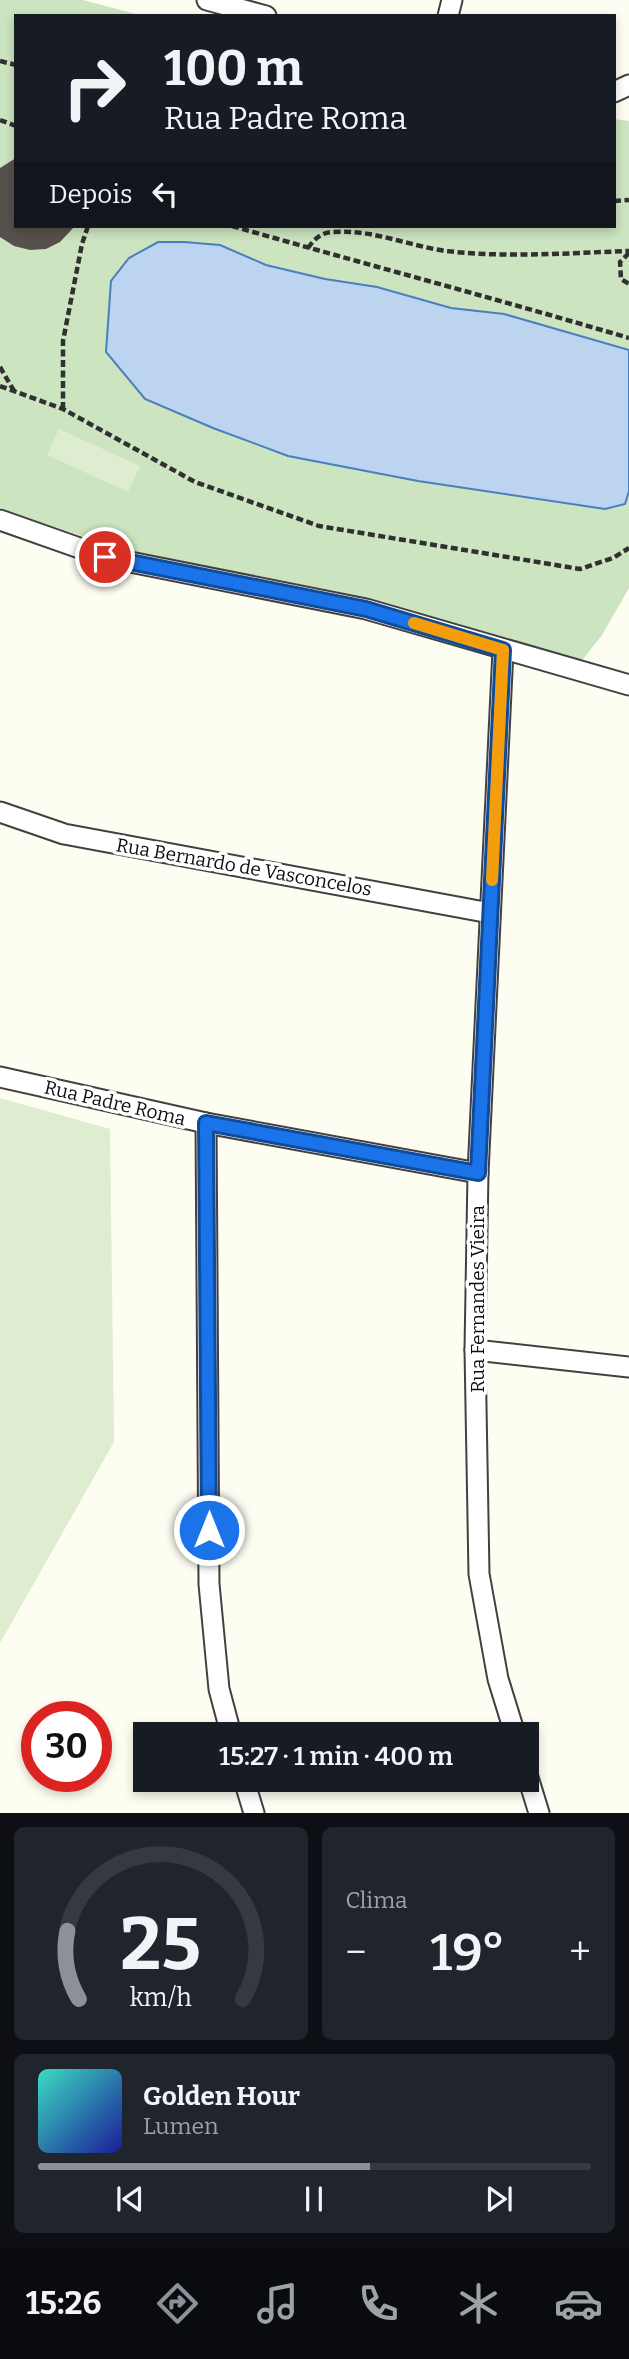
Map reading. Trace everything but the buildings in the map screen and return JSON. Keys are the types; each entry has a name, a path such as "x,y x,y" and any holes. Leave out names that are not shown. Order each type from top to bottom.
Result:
{"street":[{"path":"207,0 260,14"},
{"path":"0,520 105,557 366,609 629,685"},
{"name":"Rua Fernandes Vieira","path":"503,650 478,1173 475,1350 479,1574 498,1679 511,1722"},
{"name":"Rua Bernardo de Vasconcelos","path":"0,812 64,834 490,912"},
{"name":"Rua Padre Roma","path":"0,1077 206,1123 478,1173"},
{"path":"206,1123 209,1584 219,1689 228,1722"},
{"path":"475,1350 629,1367"},
{"path":"248,1792 254,1813"},
{"path":"533,1792 539,1813"}],"path":[{"path":"63,409 63,341 87,228"},
{"path":"239,228 629,338"},
{"path":"308,248 316,238 331,232 352,231 444,250 532,256 629,252"},
{"path":"629,252 621,262 621,279 629,284"},
{"path":"0,367 14,391"},
{"path":"0,387 63,409 195,482 319,526 580,569 613,558 629,548"}],"green space":[{"path":"0,0 83,0 136,14 14,14 14,228 616,228 616,119 629,121 629,588 602,635 580,663 152,558 10,513 0,507"},
{"path":"59,429 140,466 128,492 47,455"},
{"path":"0,1098 110,1129 114,1442 0,1643"}],"water":[{"path":"158,242 220,245 266,265 325,279 377,287 451,308 504,314 629,350 629,491 625,504 605,509 418,481 288,456 145,399 106,352 111,281 129,258"}],"slow traffic":[{"path":"414,623 503,650 492,880"}],"route":[{"path":"105,557 366,609 503,650 478,1173 206,1123 209,1530"}]}
